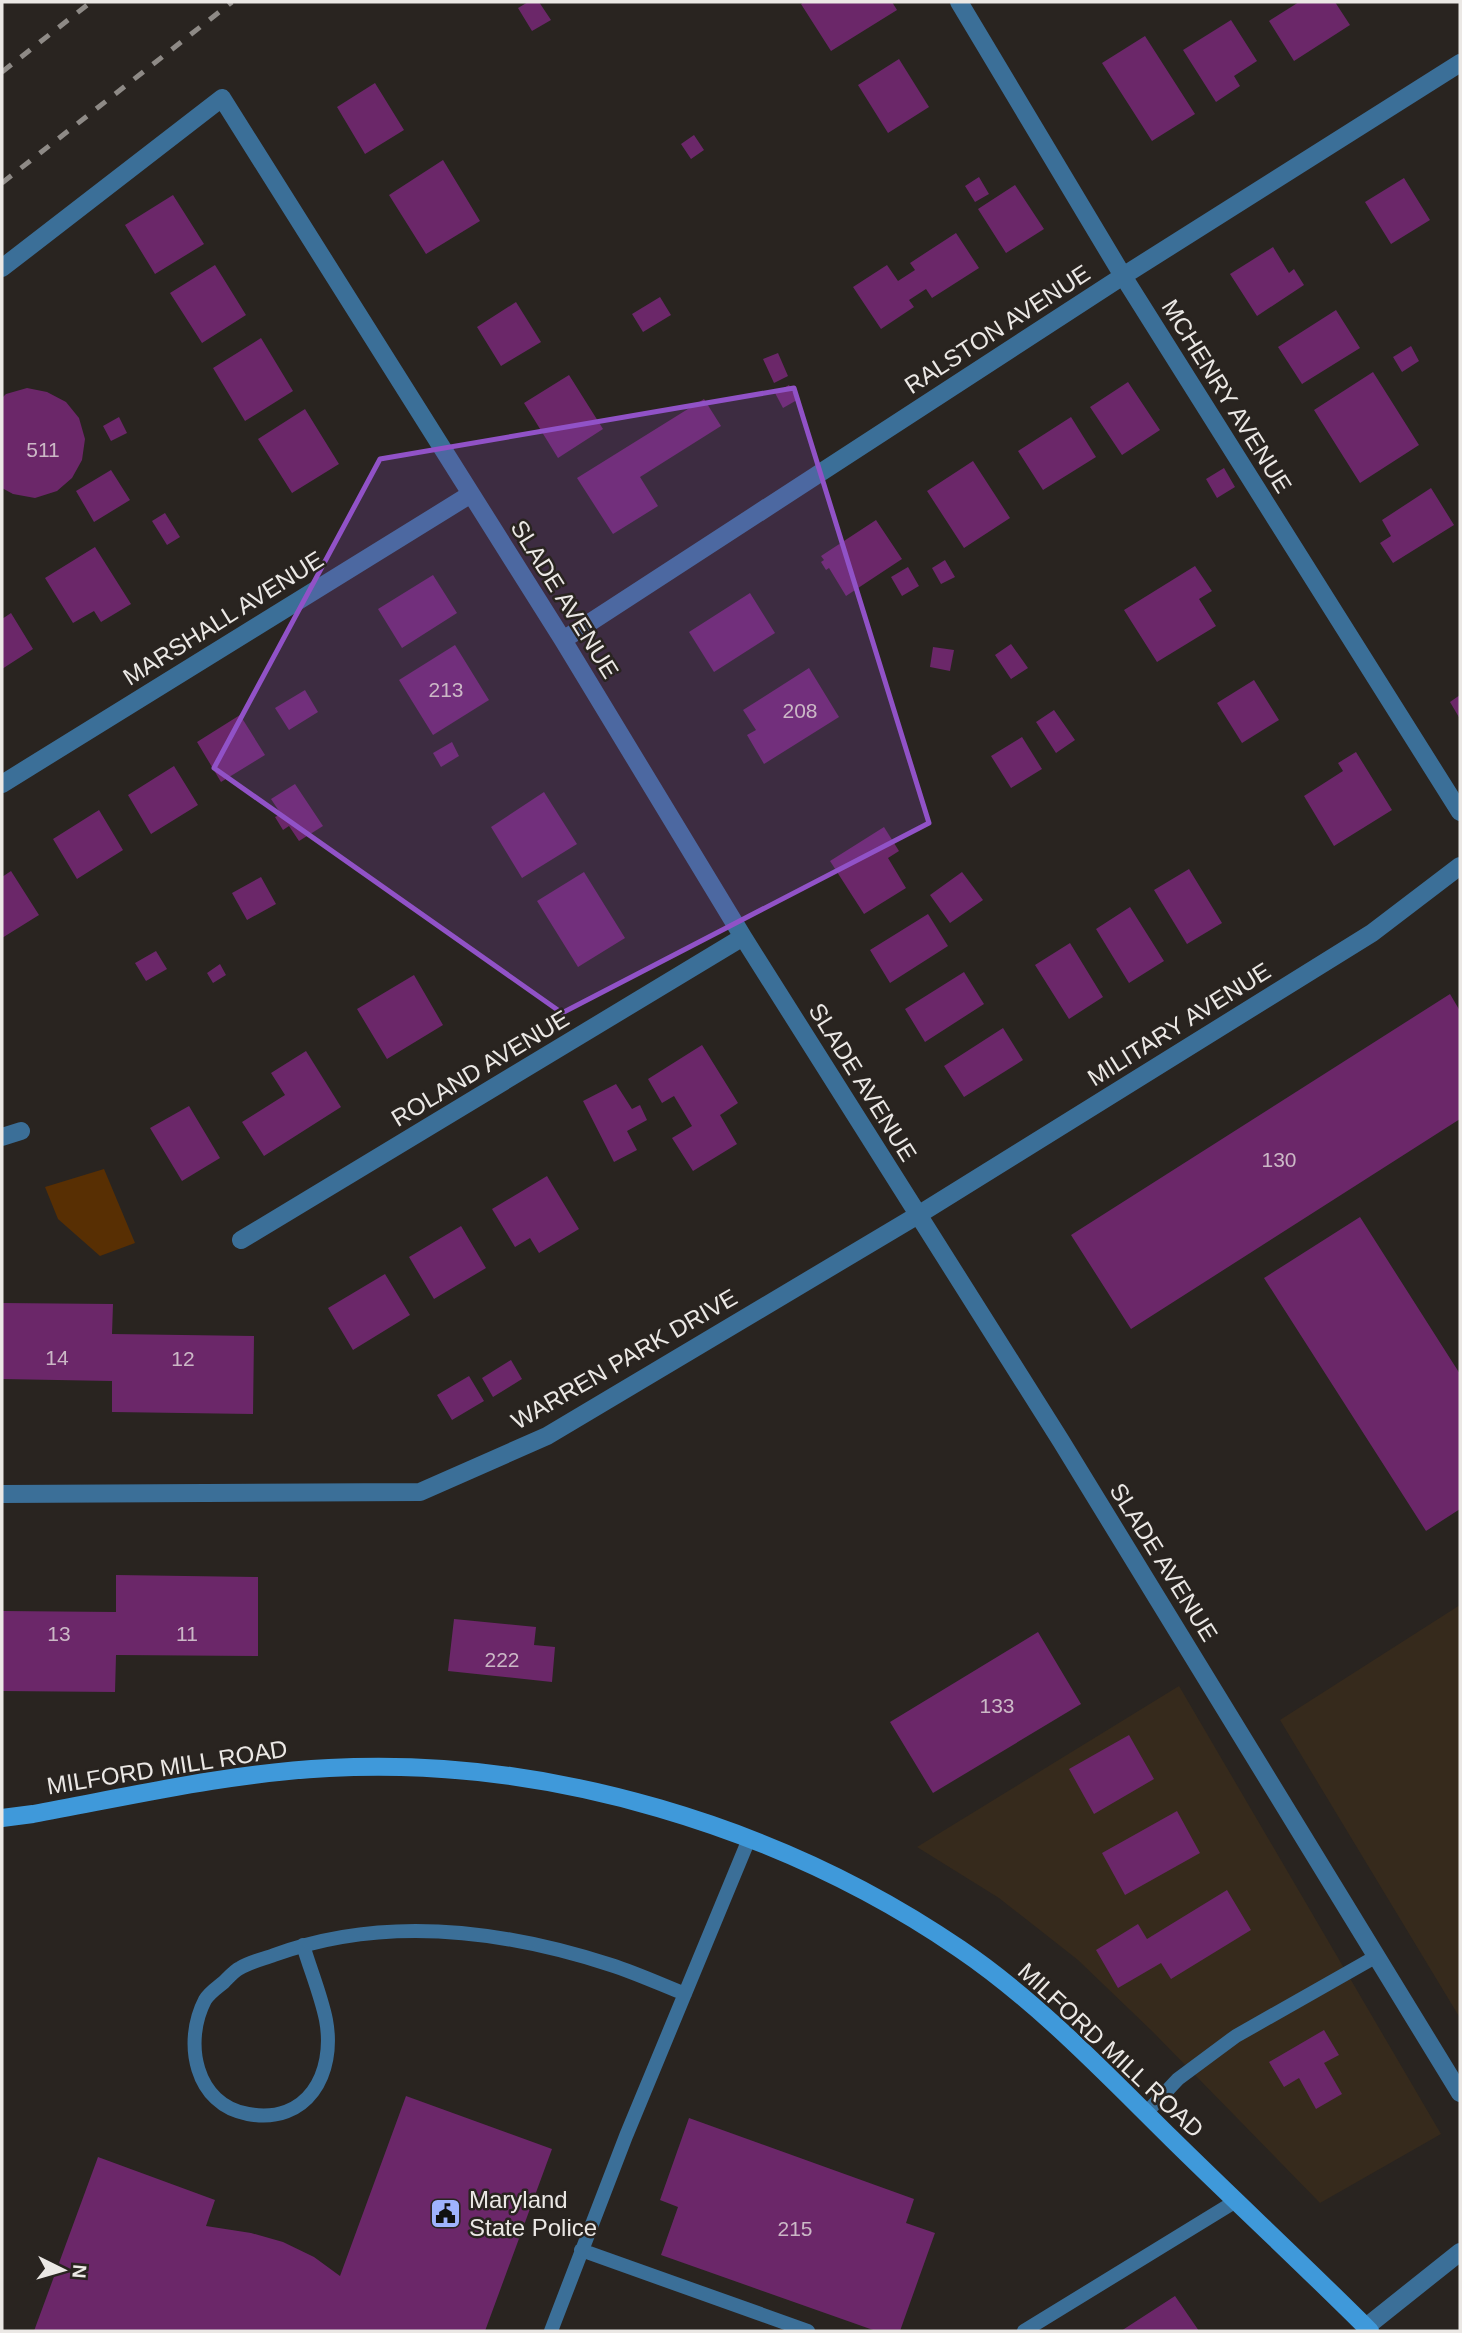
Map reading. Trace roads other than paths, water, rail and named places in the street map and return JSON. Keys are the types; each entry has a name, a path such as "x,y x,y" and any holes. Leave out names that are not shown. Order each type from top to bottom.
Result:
{"main road":[{"name":"MILFORD MILL ROAD","path":"2,1818 238,1776 331,1767 435,1768 515,1777 606,1794 695,1819 749,1839 878,1898 961,1950 1035,2007 1368,2329"}],"street":[{"name":"MCHENRY AVENUE","path":"959,2 1123,276 1460,812"},
{"name":"RALSTON AVENUE","path":"563,640 1123,276 1460,63"},
{"name":"SLADE AVENUE","path":"2,268 222,98 563,640 743,937 1061,1441 1460,2093"},
{"name":"MARSHALL AVENUE","path":"2,784 471,494"},
{"name":"MILITARY AVENUE","path":"918,1215 1372,933 1460,866"},
{"name":"ROLAND AVENUE","path":"242,1240 743,937"},
{"path":"2,1138 20,1131"},
{"name":"WARREN PARK DRIVE","path":"2,1494 420,1492 547,1436 918,1215"},
{"path":"1368,2329 1460,2252"}],"lane":[{"path":"551,2331 581,2250 749,1839"},
{"path":"303,1945 326,2021 328,2043 324,2070 314,2093 296,2109 271,2116 246,2114 221,2104 202,2081 195,2058 195,2028 206,1998 238,1969 303,1945 359,1934 415,1930 468,1933 561,1951 612,1965 685,1994"},
{"path":"1146,2113 1178,2078 1236,2036 1377,1956"},
{"path":"1024,2331 1236,2201"},
{"path":"581,2250 808,2331"}],"railway":[{"path":"2,72 91,2"},
{"path":"2,183 232,2"}],"place":[{"name":"Maryland State Police","path":"446,2213"}]}
